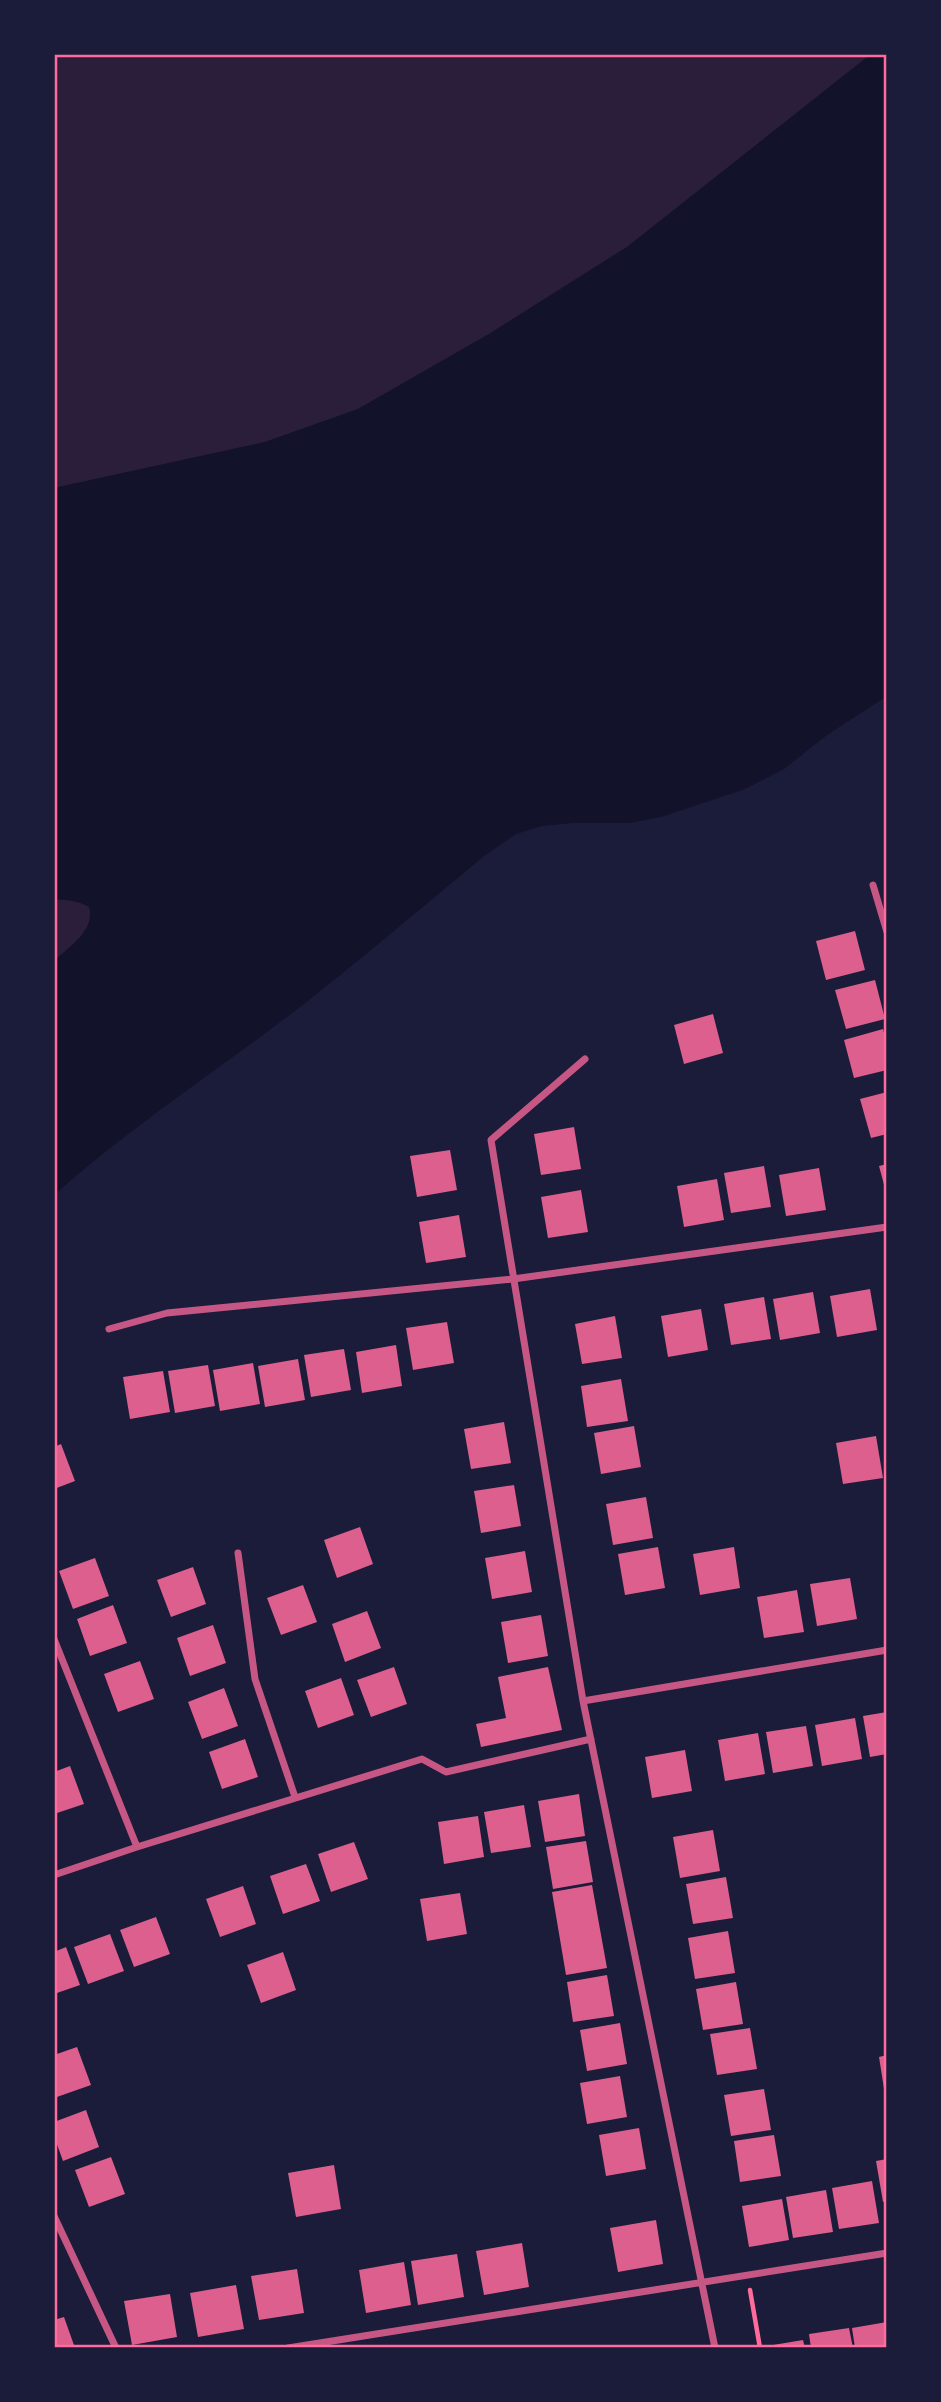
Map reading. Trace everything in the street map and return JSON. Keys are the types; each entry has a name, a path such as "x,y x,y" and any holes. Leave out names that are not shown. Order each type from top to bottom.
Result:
{"street":[{"path":"873,885 887,932"},
{"path":"585,1059 491,1140 583,1701 715,2348"},
{"path":"109,1329 167,1313 513,1279 887,1227"},
{"path":"238,1553 255,1679 295,1797"},
{"path":"54,1639 137,1847"},
{"path":"583,1701 887,1650"},
{"path":"54,1875 422,1759 446,1772 591,1739"},
{"path":"54,2216 116,2348"},
{"path":"288,2348 887,2253"}],"path":[{"path":"747,2275 760,2348"}],"shaded area":[{"path":"54,54 871,54 627,247 489,334 358,409 265,442 54,488"},
{"path":"871,54 887,54 887,696 827,735 784,769 745,789 661,817 629,823 542,826 516,834 484,856 291,1014 141,1125 54,1195 54,961 85,931 90,915 89,907 85,905 54,899 54,488 265,442 358,409 489,334 627,247"},
{"path":"54,899 85,905 89,907 90,915 85,931 54,961"}],"building":[{"path":"855,931 865,970 826,980 816,941"},
{"path":"875,980 885,1019 846,1029 835,990"},
{"path":"713,1014 723,1053 684,1064 674,1025"},
{"path":"883,1029 887,1044 887,1070 854,1078 844,1040"},
{"path":"887,1092 887,1134 871,1138 860,1099"},
{"path":"574,1127 581,1169 541,1175 534,1134"},
{"path":"450,1150 457,1190 417,1197 410,1156"},
{"path":"887,1164 887,1191 886,1192 879,1166"},
{"path":"764,1166 771,1207 731,1213 724,1173"},
{"path":"819,1168 826,1210 786,1216 779,1175"},
{"path":"717,1179 724,1220 684,1227 677,1186"},
{"path":"581,1190 588,1232 548,1238 541,1197"},
{"path":"459,1215 466,1257 426,1263 419,1222"},
{"path":"870,1289 877,1330 837,1337 830,1296"},
{"path":"813,1292 820,1333 780,1340 773,1299"},
{"path":"764,1297 771,1339 731,1345 724,1304"},
{"path":"701,1309 708,1350 668,1357 661,1316"},
{"path":"615,1316 622,1358 582,1364 575,1324"},
{"path":"447,1322 454,1363 413,1370 406,1328"},
{"path":"396,1345 402,1386 362,1393 356,1352"},
{"path":"344,1349 351,1390 311,1397 304,1355"},
{"path":"298,1359 305,1400 265,1407 258,1366"},
{"path":"253,1363 260,1404 220,1411 213,1370"},
{"path":"208,1365 215,1406 175,1413 168,1371"},
{"path":"163,1371 170,1412 130,1419 123,1377"},
{"path":"621,1379 628,1421 587,1427 581,1386"},
{"path":"504,1422 511,1463 471,1469 464,1429"},
{"path":"634,1426 641,1467 601,1474 594,1433"},
{"path":"876,1436 883,1478 843,1484 836,1443"},
{"path":"61,1444 75,1481 54,1489 54,1447"},
{"path":"514,1485 521,1526 481,1533 474,1491"},
{"path":"646,1497 653,1538 613,1545 606,1504"},
{"path":"360,1527 373,1564 337,1578 324,1540"},
{"path":"658,1547 665,1588 625,1595 618,1554"},
{"path":"734,1547 740,1588 700,1595 693,1554"},
{"path":"525,1551 532,1592 492,1599 485,1558"},
{"path":"95,1558 109,1596 73,1609 59,1571"},
{"path":"193,1567 206,1604 171,1617 157,1580"},
{"path":"850,1578 857,1619 817,1626 810,1584"},
{"path":"303,1585 317,1622 281,1635 267,1598"},
{"path":"797,1590 804,1632 764,1638 757,1597"},
{"path":"113,1605 127,1643 90,1656 77,1619"},
{"path":"367,1611 381,1648 345,1662 332,1624"},
{"path":"541,1615 548,1656 508,1663 501,1622"},
{"path":"213,1625 226,1663 190,1676 177,1638"},
{"path":"140,1661 154,1699 118,1712 104,1674"},
{"path":"394,1667 407,1704 371,1717 357,1680"},
{"path":"548,1667 562,1730 481,1747 476,1724 506,1718 498,1677"},
{"path":"341,1678 354,1715 318,1728 305,1691"},
{"path":"224,1688 238,1726 202,1739 188,1702"},
{"path":"887,1712 887,1754 870,1757 863,1716"},
{"path":"855,1718 862,1759 822,1766 815,1725"},
{"path":"806,1726 813,1766 773,1773 766,1732"},
{"path":"758,1733 765,1774 725,1781 718,1740"},
{"path":"245,1739 258,1777 222,1789 209,1752"},
{"path":"685,1750 692,1791 652,1798 645,1757"},
{"path":"70,1766 84,1804 54,1814 54,1772"},
{"path":"579,1794 585,1836 545,1842 538,1801"},
{"path":"524,1805 531,1847 491,1853 484,1812"},
{"path":"478,1816 484,1857 444,1864 438,1822"},
{"path":"713,1830 720,1871 680,1878 673,1837"},
{"path":"586,1841 593,1882 553,1889 546,1847"},
{"path":"354,1842 368,1879 331,1892 318,1854"},
{"path":"306,1864 320,1901 283,1914 270,1876"},
{"path":"726,1877 733,1918 693,1924 686,1884"},
{"path":"592,1885 607,1968 566,1975 552,1892"},
{"path":"243,1886 256,1924 220,1937 206,1899"},
{"path":"460,1893 467,1934 427,1941 420,1899"},
{"path":"156,1917 170,1954 134,1967 120,1930"},
{"path":"728,1931 735,1973 695,1979 688,1938"},
{"path":"110,1934 124,1971 88,1984 74,1947"},
{"path":"66,1947 80,1985 54,1994 54,1952"},
{"path":"283,1952 296,1990 261,2003 247,1965"},
{"path":"607,1975 614,2016 573,2022 567,1982"},
{"path":"736,1982 743,2024 703,2030 696,1989"},
{"path":"620,2023 627,2064 587,2071 580,2030"},
{"path":"750,2028 757,2069 717,2075 710,2034"},
{"path":"77,2047 91,2085 54,2098 54,2055"},
{"path":"887,2055 887,2094 885,2095 879,2057"},
{"path":"620,2076 627,2117 587,2124 580,2083"},
{"path":"764,2089 771,2130 731,2136 724,2095"},
{"path":"86,2110 99,2147 63,2161 54,2136 54,2122"},
{"path":"639,2128 646,2169 606,2176 599,2135"},
{"path":"774,2135 781,2176 740,2182 734,2141"},
{"path":"111,2157 125,2194 89,2207 75,2170"},
{"path":"887,2159 887,2201 883,2202 876,2161"},
{"path":"334,2165 341,2209 296,2217 288,2173"},
{"path":"872,2181 879,2223 839,2229 832,2188"},
{"path":"826,2190 833,2232 793,2238 786,2197"},
{"path":"782,2199 789,2240 749,2247 742,2206"},
{"path":"656,2220 663,2264 618,2272 610,2228"},
{"path":"522,2243 529,2287 484,2295 476,2251"},
{"path":"457,2254 464,2297 418,2305 411,2261"},
{"path":"404,2262 411,2305 366,2313 359,2270"},
{"path":"297,2269 304,2313 259,2320 251,2276"},
{"path":"236,2285 244,2329 198,2337 190,2293"},
{"path":"170,2294 177,2337 132,2345 124,2301"},
{"path":"64,2317 75,2348 54,2348 54,2320"},
{"path":"887,2322 887,2348 855,2348 852,2328"},
{"path":"849,2328 853,2348 811,2348 809,2334"},
{"path":"803,2340 805,2348 767,2348 767,2346"}]}
